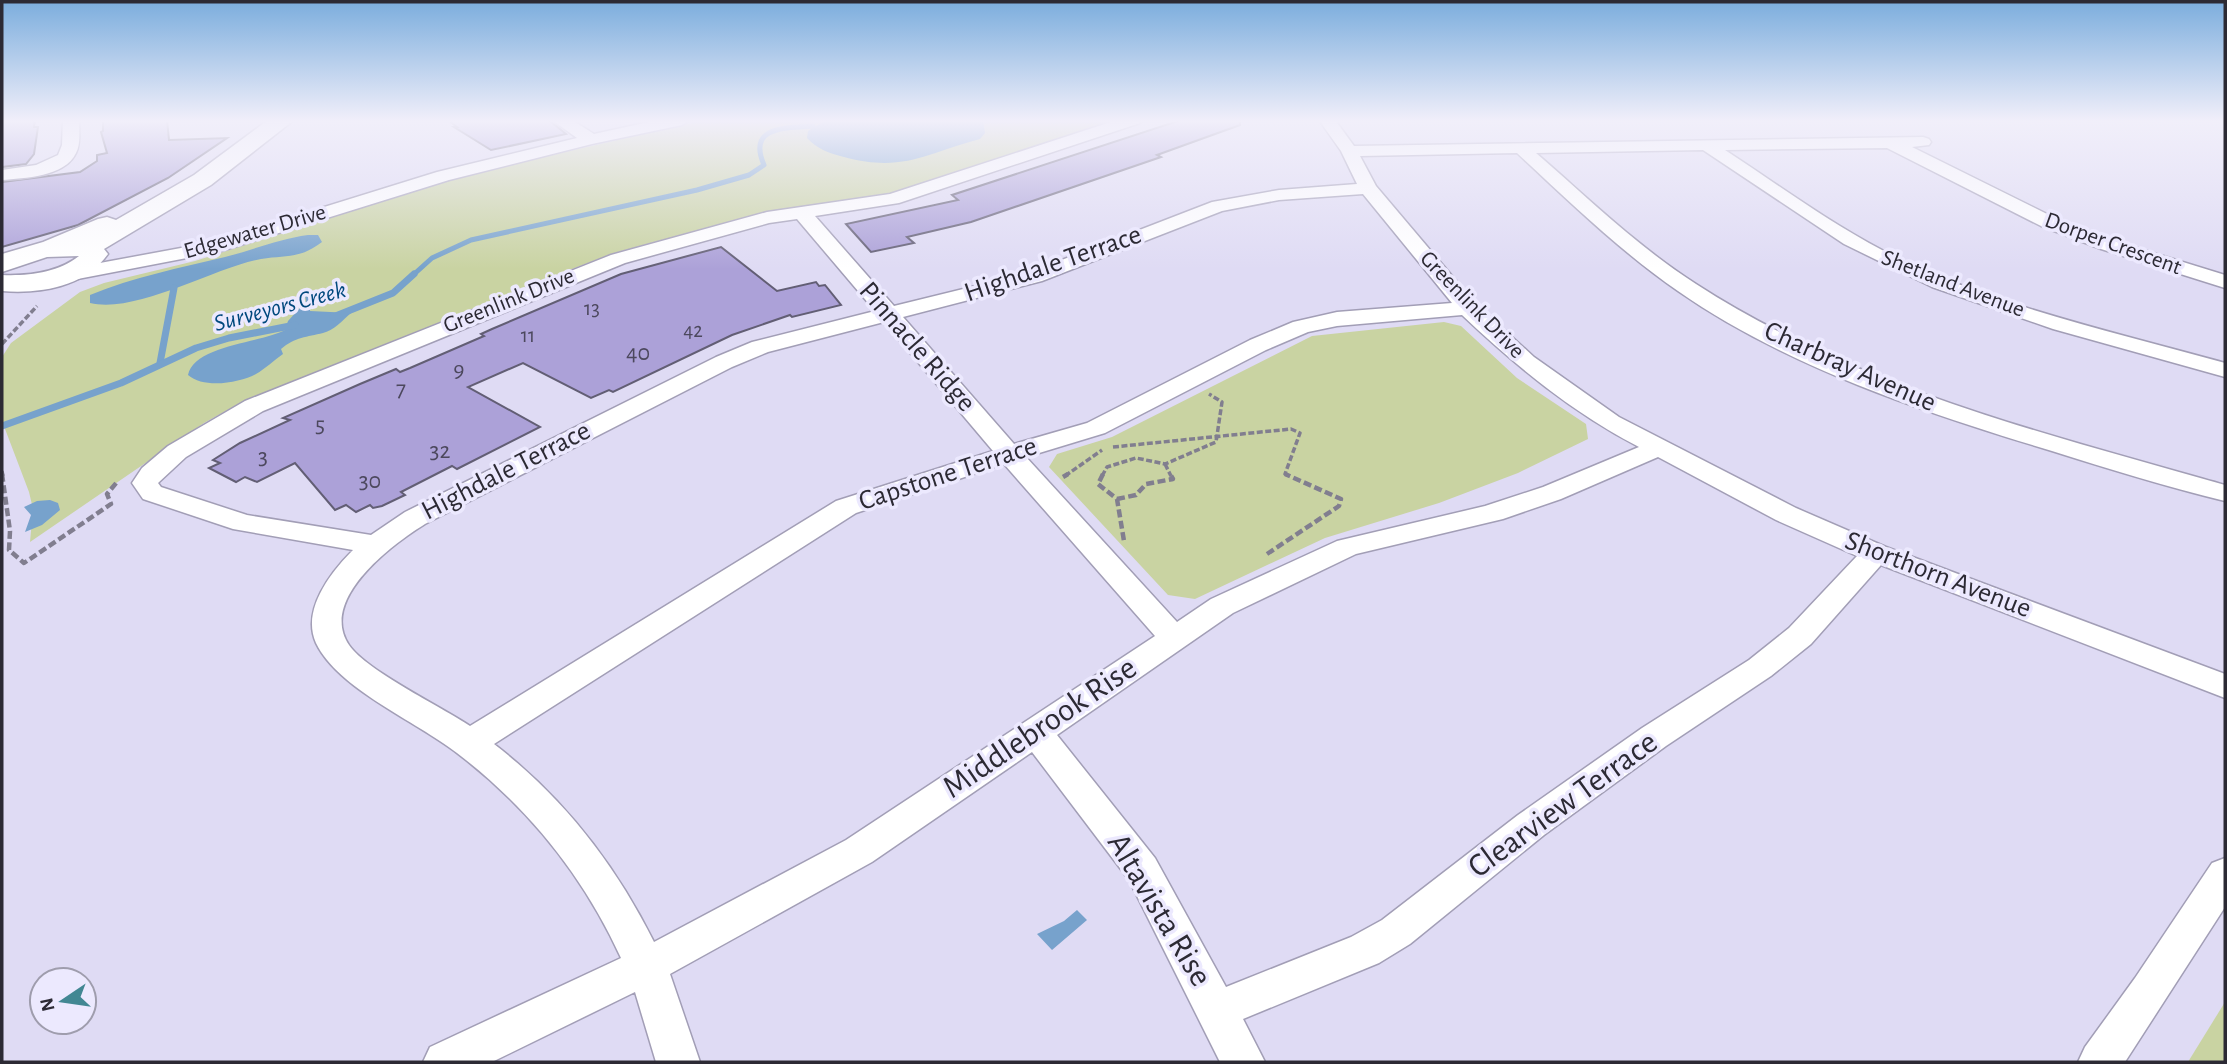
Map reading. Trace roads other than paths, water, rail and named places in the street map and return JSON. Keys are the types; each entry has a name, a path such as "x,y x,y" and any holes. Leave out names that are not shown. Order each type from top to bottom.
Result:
{"main road":[{"path":"18,257 124,218 206,170"},
{"path":"18,257 90,250 219,170"},
{"path":"2,283 2,313 57,277 90,262 90,250"}],"street":[{"path":"2,175 35,170"},
{"name":"Edgewater Drive","path":"57,277 230,243 468,170"},
{"name":"Greenlink Drive","path":"375,545 226,519 152,493 145,484 152,473 179,452 225,421 265,401 592,267 735,226 893,199 983,170"},
{"name":"Greenlink Drive","path":"1359,170 1368,188 1467,308 1526,362 1564,391 1610,422 1658,448"},
{"name":"Charbray Avenue","path":"1546,170 1636,248 1709,302 1815,358 1928,403 2034,439 2225,494"},
{"name":"Shetland Avenue","path":"1744,170 1863,247 1898,265 1980,299 2225,370"},
{"name":"Dorper Crescent","path":"1945,170 2048,222 2108,245 2225,282"},
{"name":"Highdale Terrace","path":"678,1062 647,966 610,897 553,817 469,743 356,671 341,658 328,633 332,604 347,575 375,545 415,518 734,357 775,343 1035,277 1205,210 1279,195 1368,188"},
{"name":"Pinnacle Ridge","path":"802,213 1009,454 1173,637"},
{"name":"Edgewater Drive","path":"90,250 153,258"},
{"name":"Capstone Terrace","path":"469,743 827,516 868,498 1096,428 1258,345 1301,327 1337,319 1467,308"},
{"name":"Shorthorn Avenue","path":"1658,448 1786,514 1876,553 2225,685"},
{"name":"Middlebrook Rise","path":"444,1062 557,1011 647,966 859,851 1222,606 1347,547 1493,513 1552,493 1658,448"},
{"name":"Clearview Terrace","path":"1218,1010 1365,950 1396,932 1531,825 1654,737 1760,668 1800,636 1876,553"},
{"name":"Altavista Rise","path":"1036,733 1142,869 1243,1062"},
{"path":"2099,1062 2150,991 2225,874"}],"water":[{"path":"308,235 318,235 322,242 300,254 242,264 130,302 109,305 90,303 90,295 123,283"},
{"path":"305,295 311,299 310,311 351,313 330,330 286,345 281,349 283,354 249,377 212,383 188,375 193,365 202,357 285,330 288,321 306,301"},
{"path":"50,500 58,503 60,510 42,525 25,532 31,515 24,507 37,501"},
{"path":"1077,910 1087,920 1052,950 1037,934 1064,921"}],"waterway":[{"name":"Surveyors Creek","path":"412,276 432,258 471,240 697,190 749,175 757,170"},
{"name":"Surveyors Creek","path":"333,317 393,293 414,274"},
{"path":"160,363 174,288"},
{"name":"Surveyors Creek","path":"2,426 121,383 196,348 229,338 295,325"}]}
